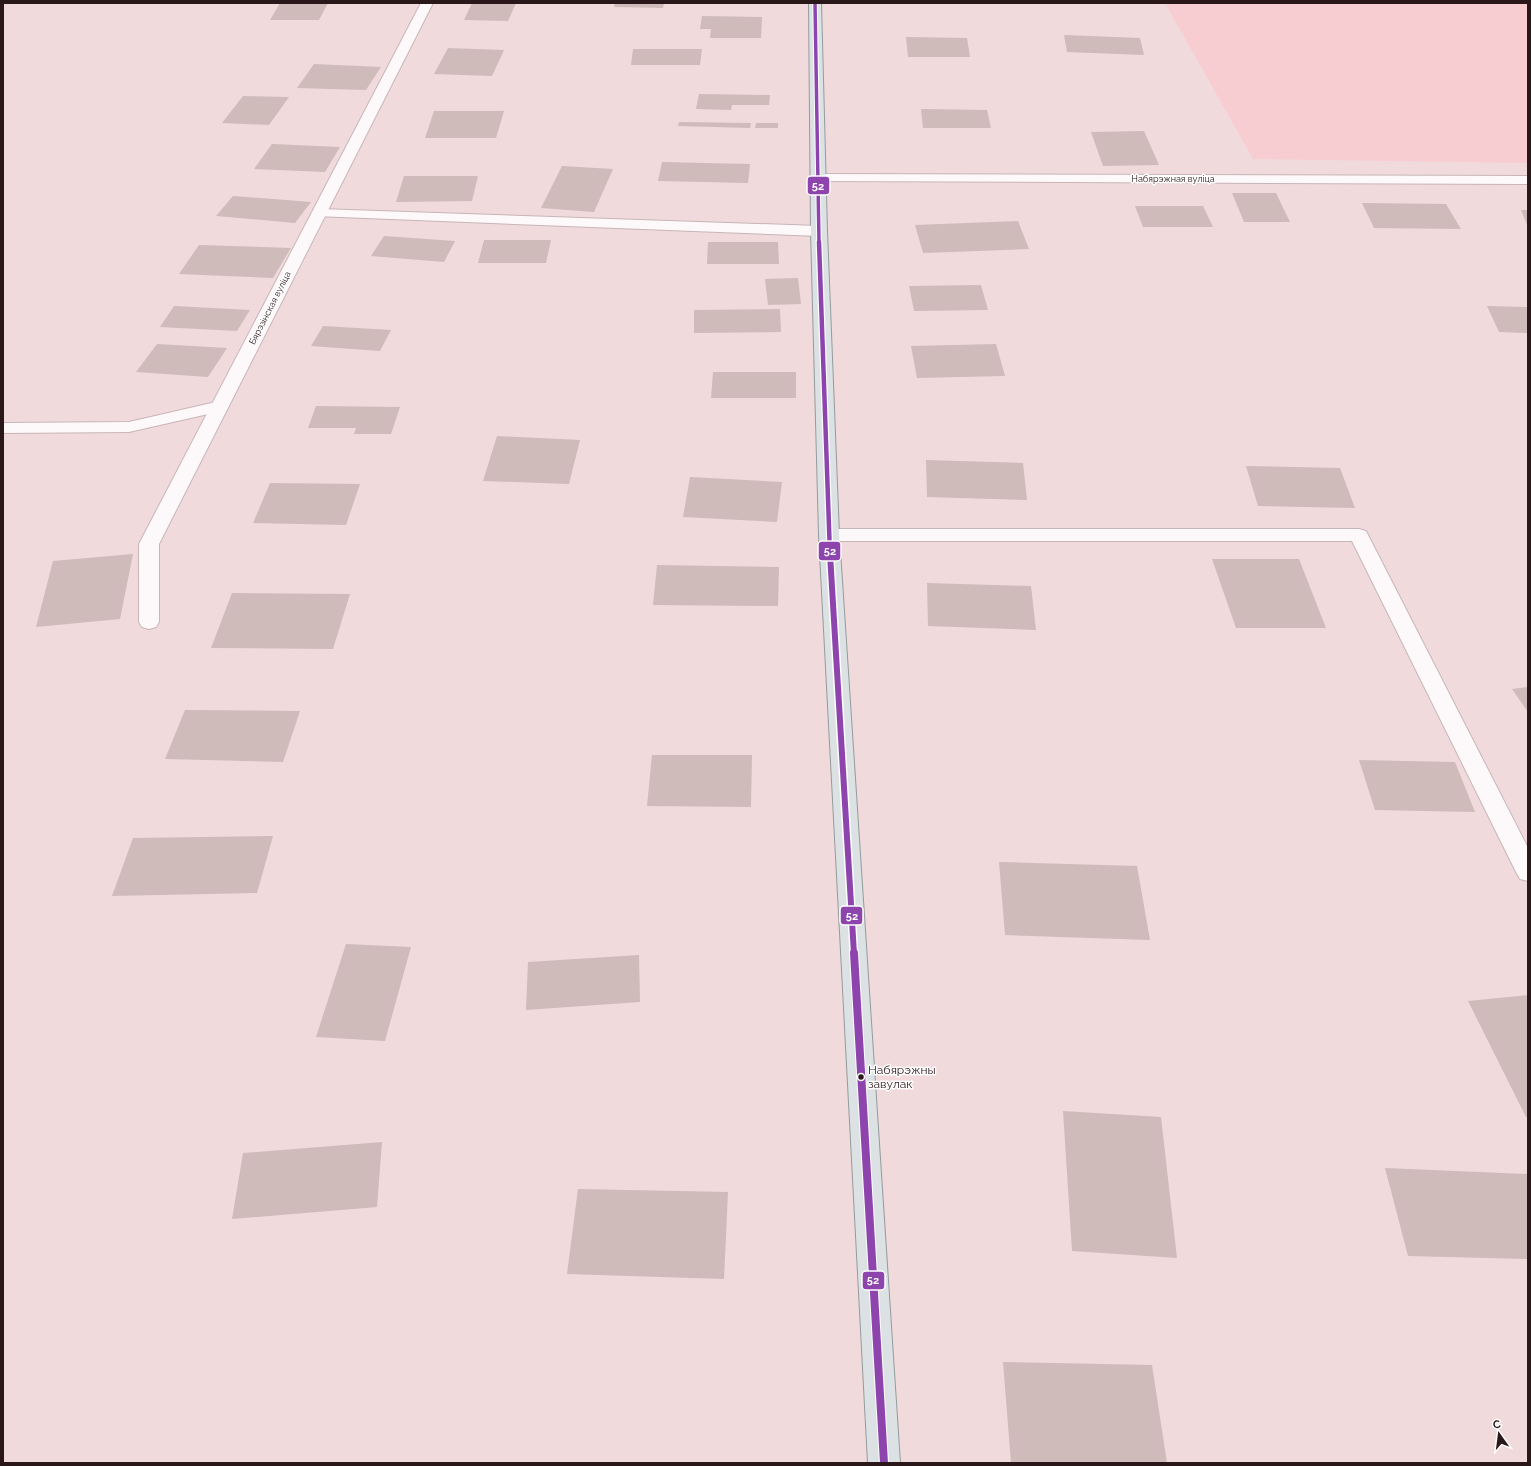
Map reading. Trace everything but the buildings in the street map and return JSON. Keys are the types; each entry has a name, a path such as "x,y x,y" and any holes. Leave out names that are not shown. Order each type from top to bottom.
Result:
{"main road":[{"path":"815,3 819,231 829,535 884,1463"}],"street":[{"name":"Бярэзінская вуліца","path":"149,622 149,544 427,3"},
{"name":"Набярэжная вуліца","path":"819,178 1528,180"},
{"path":"320,213 819,231"},
{"path":"3,428 129,427 220,406"},
{"path":"829,535 1359,535 1528,872"}],"shaded area":[{"path":"1165,3 1528,3 1528,163 1253,159"}],"transit line":[{"name":"52","path":"815,3 819,231 829,535 884,1463"}],"place":[{"name":"Набярэжны завулак","path":"861,1077"}]}
